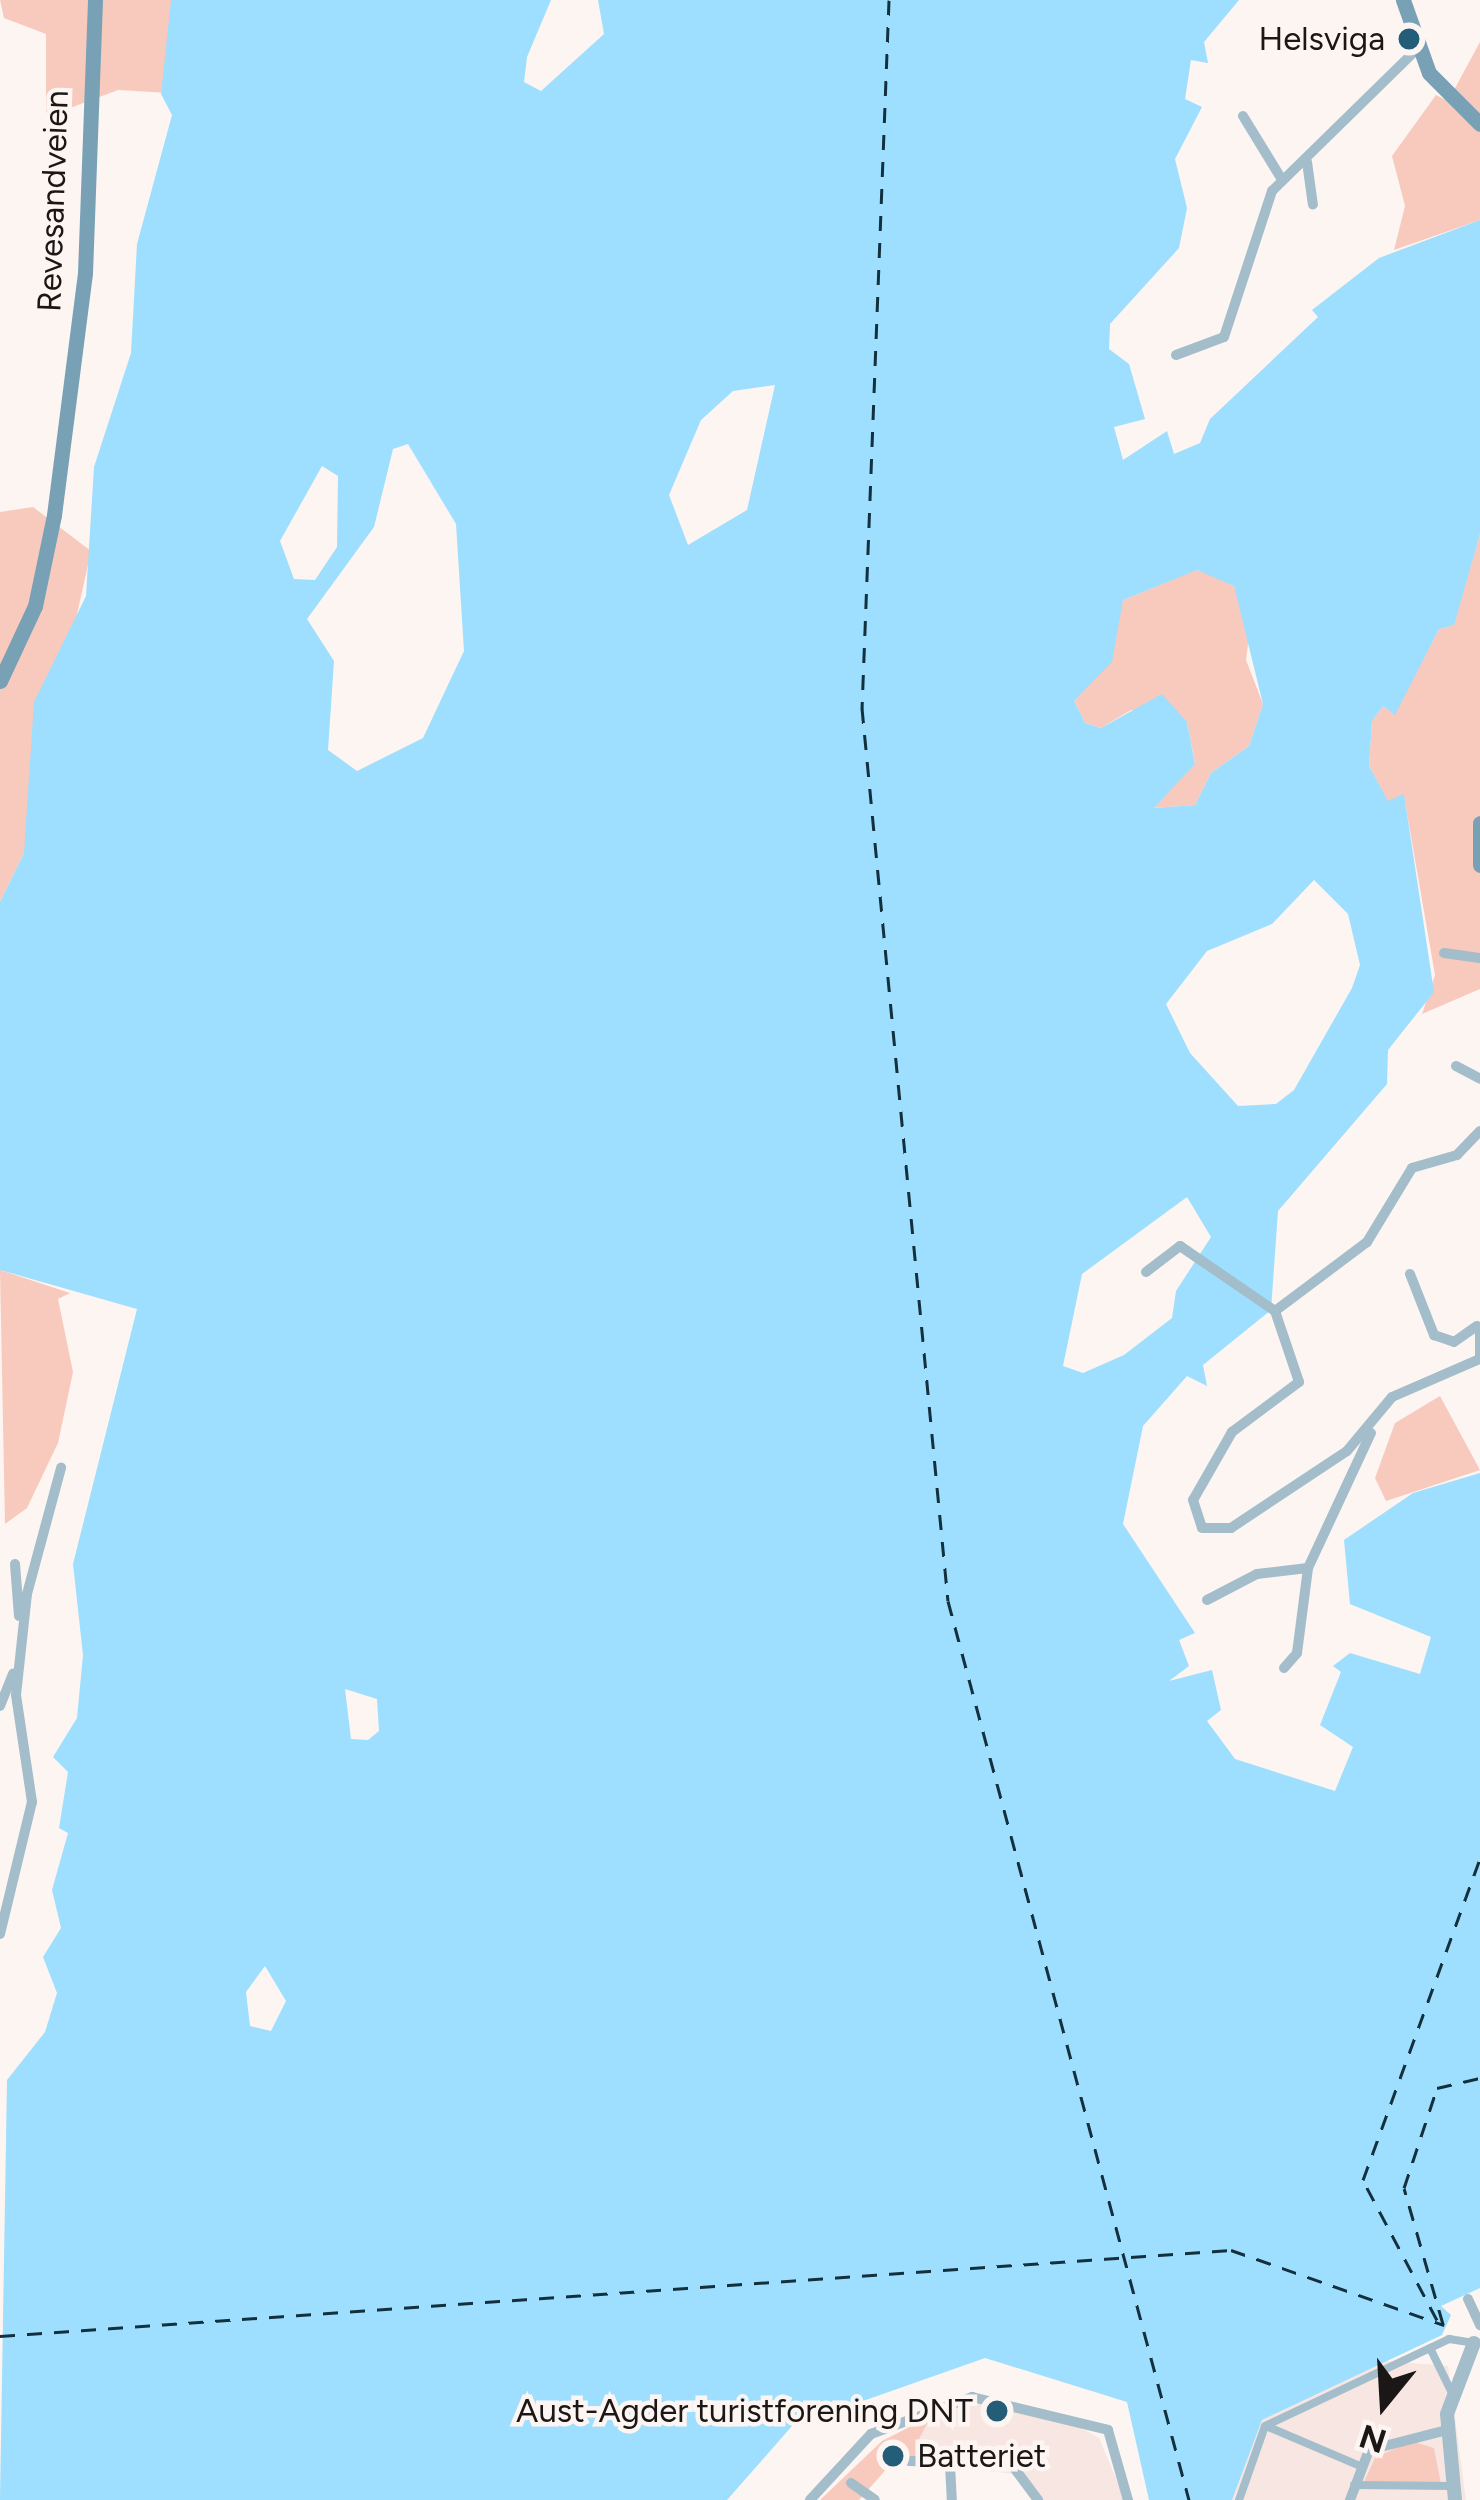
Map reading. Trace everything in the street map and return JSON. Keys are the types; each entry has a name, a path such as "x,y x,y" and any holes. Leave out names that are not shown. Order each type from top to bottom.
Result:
{"main road":[{"name":"Revesandveien","path":"0,681 34,606 54,515 85,273 94,0"},
{"path":"1398,1 1417,49 1480,124"},
{"path":"1480,823 1480,865"}],"street":[{"path":"1176,355 1224,337 1281,178 1307,162 1417,49"},
{"path":"1243,116 1281,178"},
{"path":"1307,162 1313,205"},
{"path":"1444,953 1480,958"},
{"path":"1456,1066 1480,1079"},
{"path":"1275,1311 1357,1252 1412,1168 1457,1155 1480,1131"},
{"path":"1146,1272 1169,1248 1198,1255 1275,1311 1299,1382 1232,1432 1192,1500 1202,1528 1231,1528 1372,1430"},
{"path":"1410,1274 1434,1335 1454,1342 1480,1326"},
{"path":"1284,1668 1298,1653 1308,1568 1372,1430 1391,1397 1480,1359 1480,1326"},
{"path":"0,1706 19,1662 33,1561 56,1519 61,1468"},
{"path":"0,1934 32,1802 15,1564"},
{"path":"1207,1600 1257,1574 1308,1568"},
{"path":"1468,2299 1480,2325"},
{"path":"1239,2500 1264,2426 1430,2348 1477,2342"},
{"path":"1353,2486 1453,2493 1447,2430 1453,2396 1477,2342"},
{"path":"1430,2348 1453,2396"},
{"path":"810,2500 871,2434 972,2397 1108,2430 1128,2500"},
{"path":"1264,2426 1358,2465"},
{"path":"1350,2500 1358,2465 1412,2431 1447,2430"},
{"path":"910,2462 1012,2465 1038,2500"},
{"path":"950,2465 952,2500"},
{"path":"851,2483 874,2500"}],"shaded area":[{"path":"0,0 171,0 169,93 118,90 46,117 46,34 4,18"},
{"path":"1480,42 1480,220 1394,250 1405,206 1392,156 1436,95 1448,101"},
{"path":"33,507 91,551 24,853 0,902 0,512"},
{"path":"1480,534 1480,989 1422,1014 1435,975 1404,796 1388,802 1369,766 1372,721 1383,706 1394,714 1439,629 1453,625"},
{"path":"1196,570 1231,580 1251,621 1246,660 1263,704 1249,746 1211,773 1195,805 1153,808 1195,763 1187,722 1131,710 1101,728 1085,723 1074,701 1096,678 1123,600"},
{"path":"0,1270 70,1293 58,1299 73,1372 58,1443 27,1508 5,1524"},
{"path":"1440,1396 1480,1470 1386,1501 1375,1478 1395,1423"},
{"path":"1387,2361 1448,2366 1466,2500 1232,2500 1262,2420"},
{"path":"982,2397 1053,2412 1099,2438 1125,2500 1042,2500 1015,2474 942,2466 917,2441 931,2416"},
{"path":"931,2416 918,2441 942,2466 890,2465 859,2500 820,2500 882,2441"},
{"path":"1411,2441 1434,2448 1441,2484 1364,2482 1375,2458"}],"water":[{"path":"171,0 551,0 527,57 524,82 541,91 604,34 598,0 1239,0 1204,42 1208,63 1191,60 1185,99 1202,107 1175,159 1187,208 1179,248 1110,324 1109,349 1129,364 1145,419 1114,427 1123,460 1167,431 1174,454 1200,443 1210,419 1318,317 1312,310 1379,258 1480,220 1480,534 1454,625 1439,629 1395,715 1383,706 1372,721 1369,766 1388,801 1404,794 1434,992 1388,1050 1387,1084 1278,1211 1271,1310 1203,1365 1207,1386 1187,1376 1143,1426 1123,1524 1195,1633 1179,1640 1189,1666 1169,1681 1212,1670 1221,1710 1207,1721 1235,1759 1335,1791 1353,1747 1320,1725 1341,1672 1333,1666 1350,1653 1420,1674 1431,1637 1350,1604 1344,1540 1413,1493 1480,1473 1480,2288 1441,2306 1451,2315 1442,2335 1262,2420 1232,2500 1149,2500 1127,2402 985,2358 792,2426 727,2500 0,2500 7,2080 45,2032 57,1993 43,1957 61,1928 52,1890 68,1833 59,1828 68,1772 53,1757 77,1718 83,1655 73,1564 137,1309 0,1270 0,902 24,853 34,702 86,596 94,467 131,353 137,244 172,115 161,94","holes":["775,385 747,510 688,545 669,495 701,420 733,391","408,444 456,524 464,651 423,738 357,771 328,750 334,661 307,619 374,527 393,449","322,466 338,476 337,547 315,580 294,579 280,541","1197,570 1234,586 1263,704 1249,746 1211,773 1195,805 1154,808 1195,764 1187,722 1162,694 1101,728 1085,723 1074,701 1112,662 1123,600","1314,880 1348,914 1360,965 1352,988 1294,1090 1276,1104 1238,1106 1190,1053 1166,1004 1207,951 1272,924","1187,1197 1211,1237 1176,1291 1172,1318 1124,1355 1083,1373 1063,1366 1082,1274","345,1689 377,1699 379,1731 368,1740 351,1739","265,1966 286,2001 271,2031 250,2026 246,1992"]}],"ferry route":[{"path":"889,0 862,708 948,1601 1189,2500"},
{"path":"1437,2320 1363,2180 1480,1858"},
{"path":"1443,2324 1404,2188 1437,2088 1480,2078"},
{"path":"0,2336 1231,2250 1444,2325"}],"place":[{"name":"Helsviga","path":"1409,39"},
{"name":"Aust-Agder turistforening DNT","path":"997,2411"},
{"name":"Batteriet","path":"893,2456"}]}
